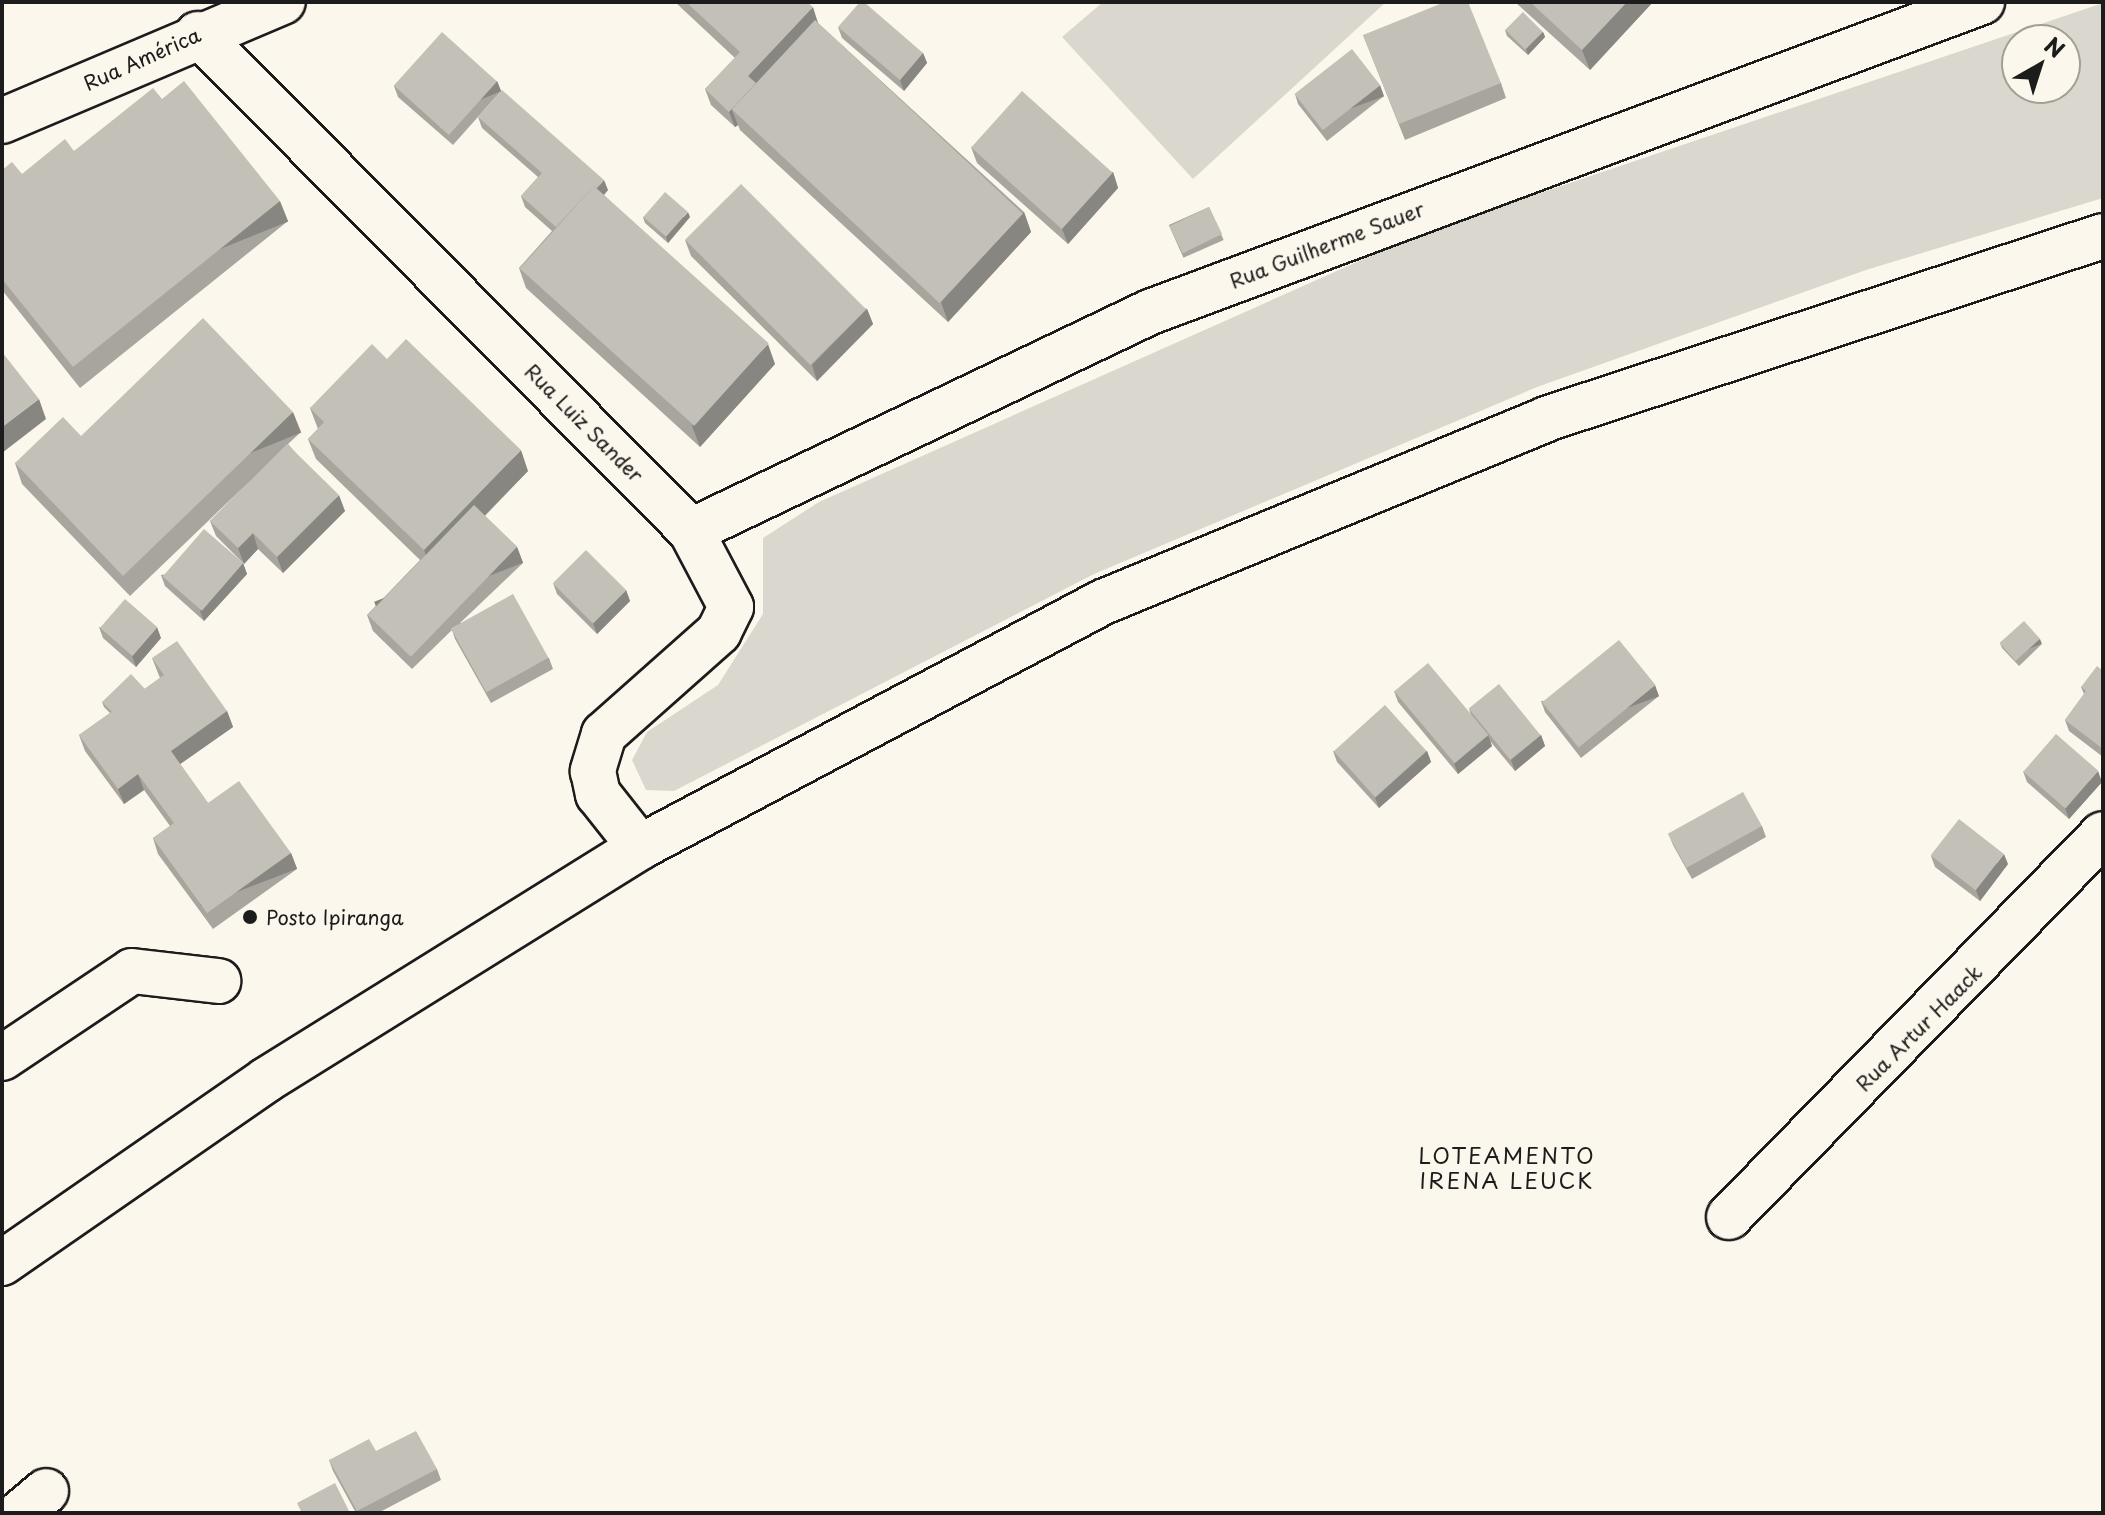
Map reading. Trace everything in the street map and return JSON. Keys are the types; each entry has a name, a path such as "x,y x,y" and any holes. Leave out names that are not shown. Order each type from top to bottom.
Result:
{"street":[{"name":"Rua América","path":"2,121 198,34 283,2"},
{"name":"Rua Guilherme Sauer","path":"691,531 1150,312 1982,2"},
{"name":"Rua Luiz Sander","path":"198,34 691,531 731,607 719,632 604,734 593,771 598,794 640,847"},
{"path":"2,1263 266,1080 640,847 1118,596 1546,419 2103,236"},
{"name":"Rua Artur Haack","path":"1729,1217 2103,834"},
{"path":"2,1058 132,971 218,981"}],"shaded area":[{"path":"1103,2 1386,2 1193,179 1062,37"},
{"path":"2103,3 2103,198 1866,270 1537,387 1094,574 674,791 646,790 632,760 647,732 718,685 763,614 763,538 819,502 1422,233 2001,37 2001,104 2081,104 2081,24 2041,24"}],"building":[{"path":"686,2 807,2 813,7 748,76 756,83 729,112 705,89 740,52"},
{"path":"860,2 864,2 923,53 900,80 838,27"},
{"path":"1445,2 1468,2 1501,83 1399,124 1363,35"},
{"path":"1530,2 1627,2 1582,50"},
{"path":"1523,12 1543,32 1525,49 1505,30"},
{"path":"815,20 1023,214 940,303 732,109"},
{"path":"442,32 497,82 449,135 394,86"},
{"path":"1352,49 1380,85 1323,130 1294,94"},
{"path":"184,81 280,201 73,367 2,279 2,170 12,162 22,174 65,139 74,151 153,88 162,99"},
{"path":"502,90 604,180 597,188 594,186 556,227 521,196 542,173 478,117"},
{"path":"1022,91 1113,173 1062,229 971,147"},
{"path":"741,184 866,309 810,365 685,240"},
{"path":"594,186 769,343 694,426 520,268"},
{"path":"665,192 688,212 666,237 643,217"},
{"path":"1209,207 1222,234 1183,253 1169,226"},
{"path":"203,318 293,412 123,576 15,463 63,417 81,436"},
{"path":"406,339 521,450 424,550 308,439 324,422 310,408 372,344 387,359"},
{"path":"2,352 39,399 2,427"},
{"path":"287,444 339,495 277,557 253,533 238,548 210,521"},
{"path":"474,505 517,547 411,657 368,615"},
{"path":"204,529 243,563 202,611 163,577"},
{"path":"586,550 626,590 593,624 553,583"},
{"path":"513,594 548,658 486,692 451,628"},
{"path":"125,599 157,627 133,656 100,628"},
{"path":"2024,621 2040,639 2016,661 1999,643"},
{"path":"1619,640 1656,685 1579,747 1542,702"},
{"path":"177,641 227,711 171,751 208,803 239,781 291,853 207,913 153,838 174,823 138,774 118,789 79,735 164,675 152,658"},
{"path":"1428,663 1488,735 1455,763 1394,691"},
{"path":"2097,666 2103,671 2103,749 2065,720 2086,691 2081,687"},
{"path":"131,674 145,689 112,712 102,702"},
{"path":"1499,684 1541,735 1510,760 1469,709"},
{"path":"1385,705 1426,751 1375,797 1334,751"},
{"path":"2056,734 2098,771 2065,808 2023,772"},
{"path":"1743,792 1762,826 1687,868 1668,834"},
{"path":"1959,819 2004,854 1976,890 1931,855"},
{"path":"416,1431 437,1469 357,1511 329,1460 369,1439 376,1451"},
{"path":"335,1483 350,1513 302,1513 297,1503"}],"place":[{"name":"Posto Ipiranga","path":"250,917"}],"district":[{"name":"LOTEAMENTO IRENA LEUCK","path":"1507,1166"}]}
